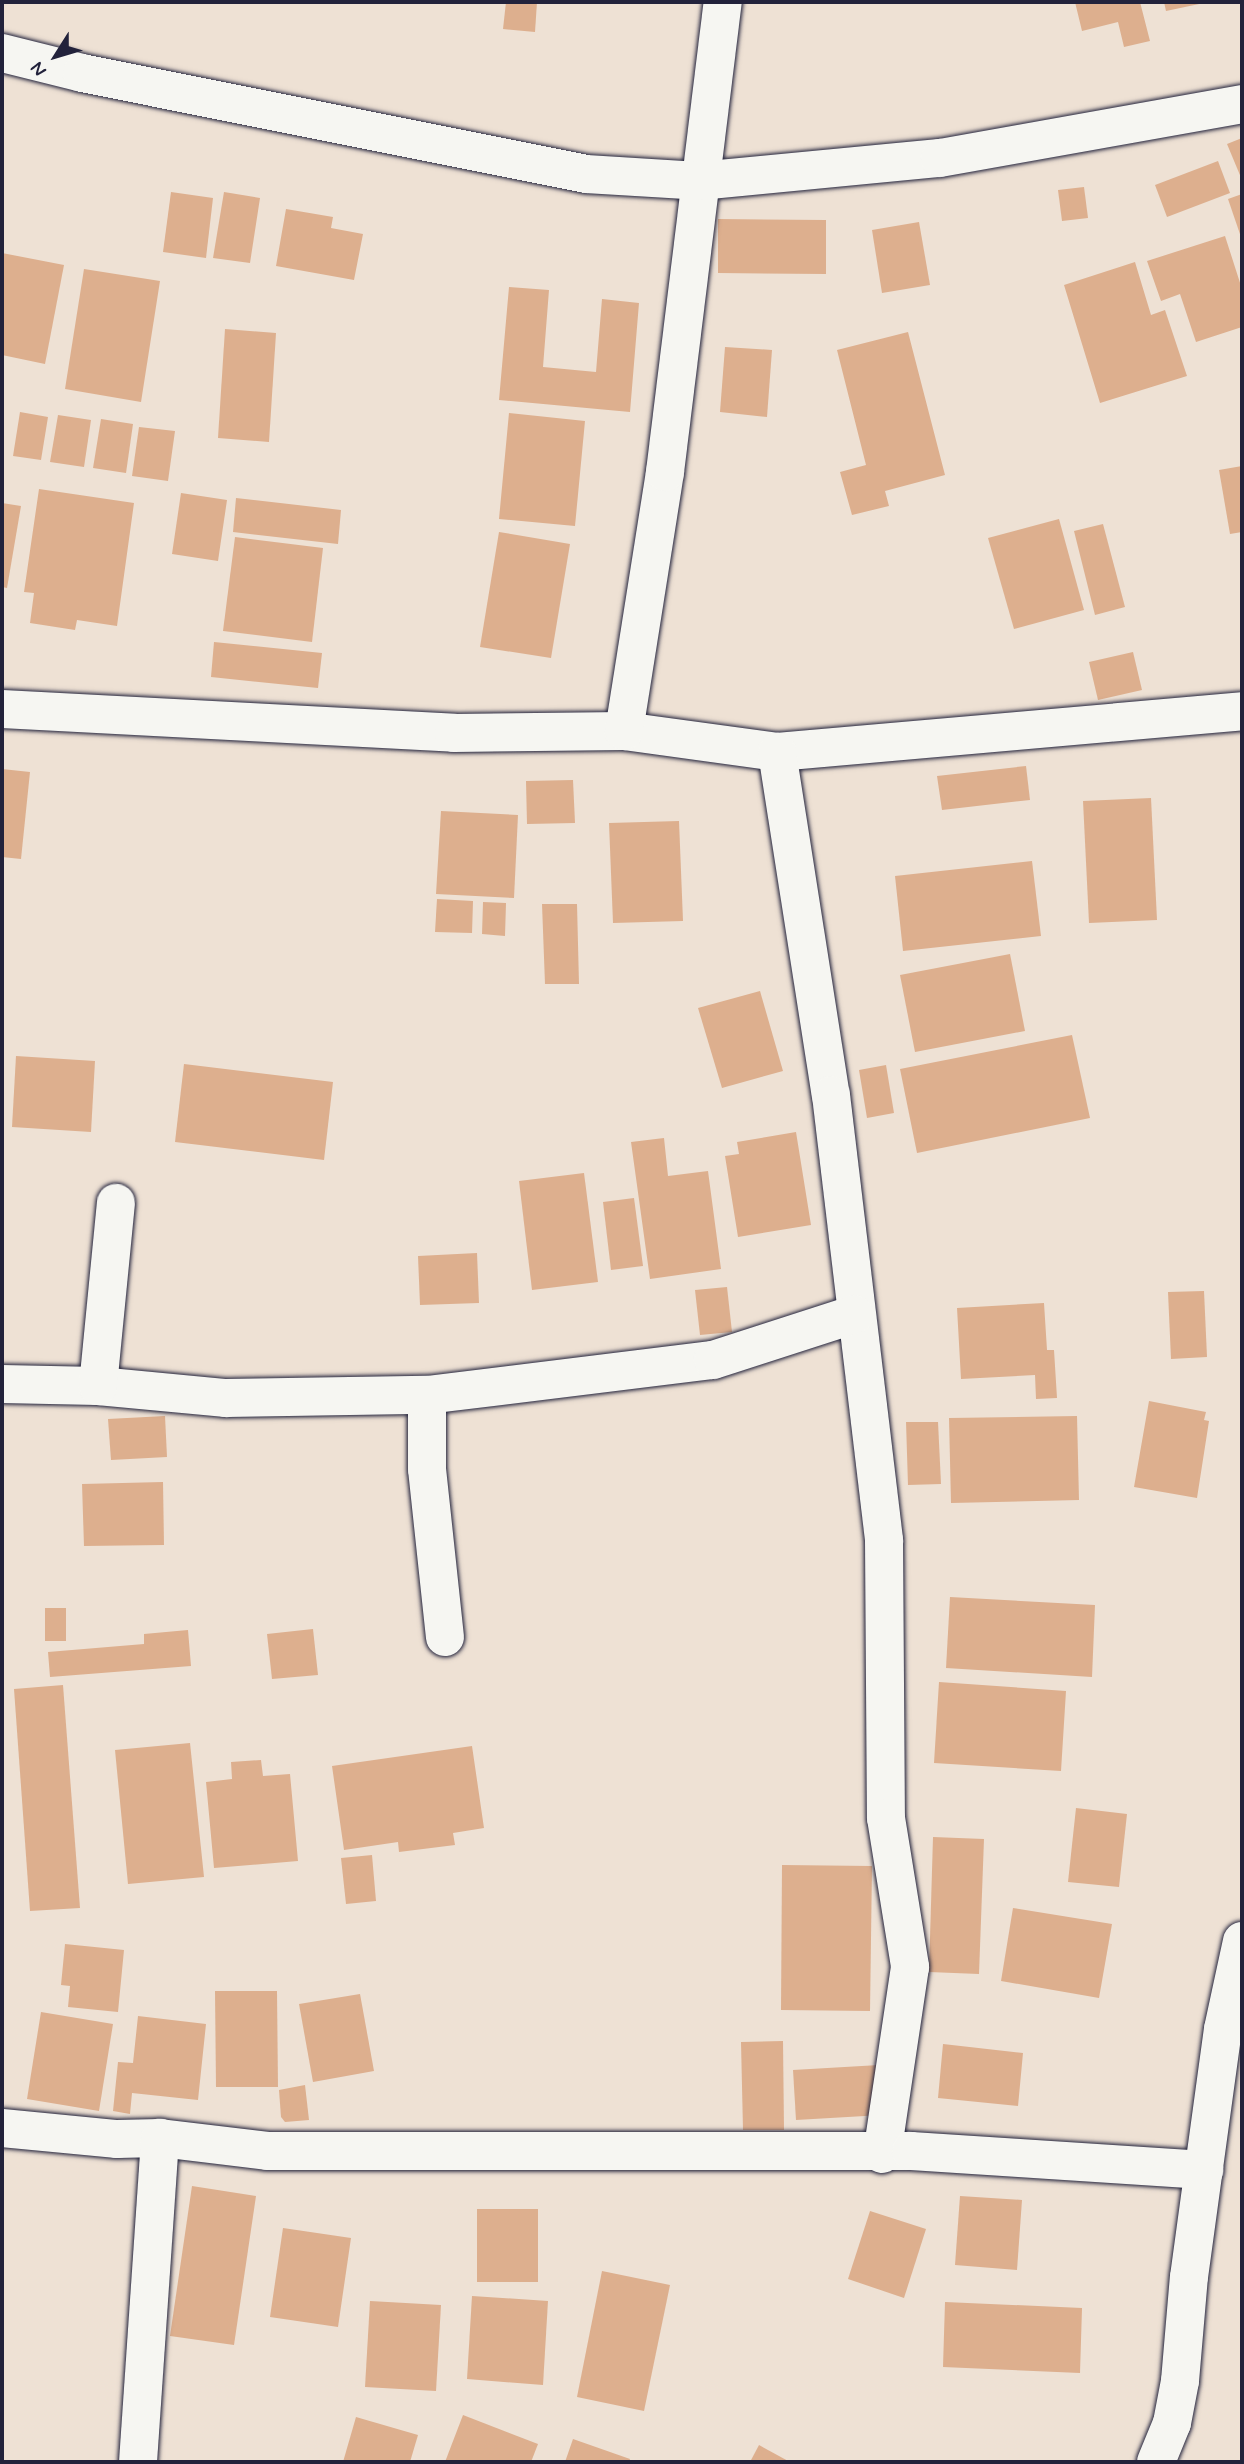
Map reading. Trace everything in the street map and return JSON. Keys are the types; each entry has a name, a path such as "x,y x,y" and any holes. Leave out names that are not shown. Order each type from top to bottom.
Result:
{"street":[{"path":"624,731 665,471 723,2"},
{"path":"2,53 82,74 586,174 699,181 940,158 1242,104"},
{"path":"2,709 454,733 624,731 777,752 1242,711"},
{"path":"777,752 831,1095 884,1540 886,1818 910,1967 882,2154"},
{"path":"98,1386 116,1203"},
{"path":"2,1384 98,1386 226,1398 427,1395 713,1360 855,1314"},
{"path":"427,1395 428,1469 445,1637"},
{"path":"1156,2462 1172,2423 1181,2381 1204,2170 1223,2029 1242,1941"},
{"path":"2,2128 117,2139 160,2138 267,2151 882,2154 911,2151 1204,2170"},
{"path":"138,2462 160,2138"}],"building":[{"path":"506,2 537,2 535,32 503,29"},
{"path":"1075,2 1140,2 1150,41 1124,47 1118,22 1082,31"},
{"path":"1164,2 1203,2 1204,3 1166,11"},
{"path":"1242,138 1242,180 1227,144"},
{"path":"1218,161 1230,193 1167,217 1155,185"},
{"path":"1084,187 1088,218 1062,221 1058,190"},
{"path":"171,192 213,198 206,258 163,252"},
{"path":"224,192 260,198 250,263 213,258"},
{"path":"1242,194 1242,240 1228,199"},
{"path":"286,209 333,217 331,228 363,234 354,280 276,266"},
{"path":"718,219 826,220 826,274 718,273"},
{"path":"919,222 930,285 882,293 872,230"},
{"path":"1225,236 1242,289 1242,327 1196,342 1180,294 1161,301 1147,261"},
{"path":"2,253 64,265 45,364 2,355"},
{"path":"1135,262 1151,315 1165,310 1187,376 1100,403 1064,285"},
{"path":"84,269 160,281 141,402 65,389"},
{"path":"509,287 549,290 543,367 596,372 602,299 639,303 630,412 499,400"},
{"path":"225,329 276,333 269,442 218,438"},
{"path":"908,332 945,475 885,491 889,506 852,515 840,472 866,465 837,350"},
{"path":"725,347 772,350 767,417 720,412"},
{"path":"20,412 48,417 41,460 13,456"},
{"path":"509,413 585,421 575,526 499,519"},
{"path":"58,415 91,420 84,467 50,462"},
{"path":"101,419 133,424 126,473 93,468"},
{"path":"139,427 175,431 168,481 132,476"},
{"path":"1242,466 1242,532 1230,534 1219,470"},
{"path":"39,489 134,503 117,626 77,620 75,630 30,623 34,593 24,592"},
{"path":"181,493 227,500 218,561 172,554"},
{"path":"236,498 341,510 338,544 233,532"},
{"path":"2,503 21,506 7,588 2,587"},
{"path":"1059,519 1084,610 1014,629 988,538"},
{"path":"1103,524 1125,607 1095,615 1074,531"},
{"path":"499,532 570,544 551,658 480,647"},
{"path":"235,537 323,548 312,642 223,631"},
{"path":"214,642 322,653 318,688 211,677"},
{"path":"1133,652 1142,690 1098,700 1089,662"},
{"path":"1026,766 1030,800 942,810 937,776"},
{"path":"2,769 30,772 21,859 2,857"},
{"path":"573,780 575,823 527,824 526,781"},
{"path":"1151,798 1157,920 1089,923 1083,801"},
{"path":"441,811 518,815 514,898 436,894"},
{"path":"679,821 683,921 613,923 609,823"},
{"path":"1032,861 1041,936 903,951 895,876"},
{"path":"437,899 473,901 472,933 435,932"},
{"path":"483,902 506,903 505,936 482,934"},
{"path":"542,904 577,904 579,984 545,984"},
{"path":"1010,954 1025,1031 915,1052 900,975"},
{"path":"760,991 783,1071 722,1088 698,1008"},
{"path":"1072,1035 1090,1118 917,1153 900,1069"},
{"path":"16,1056 95,1061 91,1132 12,1127"},
{"path":"184,1064 333,1082 324,1160 175,1142"},
{"path":"886,1065 894,1113 867,1118 859,1070"},
{"path":"796,1132 811,1225 738,1237 725,1156 739,1154 737,1142"},
{"path":"664,1138 668,1176 708,1171 721,1269 650,1279 631,1142"},
{"path":"584,1173 598,1282 532,1290 519,1181"},
{"path":"634,1198 643,1266 611,1270 603,1202"},
{"path":"477,1253 479,1303 420,1305 418,1256"},
{"path":"727,1287 732,1332 700,1335 695,1290"},
{"path":"1204,1291 1207,1357 1171,1359 1168,1292"},
{"path":"1044,1303 1047,1350 1054,1350 1057,1398 1036,1399 1035,1375 961,1379 957,1308"},
{"path":"1149,1401 1206,1412 1204,1420 1209,1421 1197,1498 1134,1487"},
{"path":"165,1416 167,1457 111,1460 108,1419"},
{"path":"1077,1416 1079,1500 951,1503 949,1418"},
{"path":"906,1422 938,1422 941,1484 908,1485"},
{"path":"163,1482 164,1545 84,1546 82,1484"},
{"path":"950,1597 1095,1605 1092,1677 946,1668"},
{"path":"45,1608 66,1608 66,1641 45,1641"},
{"path":"313,1629 318,1675 272,1679 267,1634"},
{"path":"188,1630 191,1666 50,1677 48,1652 144,1644 144,1634"},
{"path":"939,1682 1066,1691 1061,1771 934,1763"},
{"path":"63,1685 80,1908 30,1911 14,1689"},
{"path":"190,1743 204,1877 128,1884 115,1750"},
{"path":"472,1746 484,1828 453,1833 455,1845 399,1852 398,1842 344,1850 332,1766"},
{"path":"261,1760 263,1776 290,1774 298,1861 214,1868 206,1782 232,1779 231,1762"},
{"path":"1076,1808 1127,1814 1119,1887 1068,1882"},
{"path":"933,1837 984,1839 979,1974 929,1972"},
{"path":"372,1855 376,1901 346,1904 341,1858"},
{"path":"782,1865 872,1866 870,2011 781,2010"},
{"path":"1013,1908 1112,1924 1099,1998 1001,1981"},
{"path":"65,1944 124,1950 118,2012 68,2007 70,1986 61,1985"},
{"path":"215,1991 277,1991 278,2087 216,2087"},
{"path":"360,1994 374,2071 313,2082 299,2004"},
{"path":"41,2012 113,2024 99,2111 27,2099"},
{"path":"138,2016 206,2024 198,2100 132,2093 130,2114 113,2111 118,2062 133,2063"},
{"path":"783,2041 784,2130 743,2130 741,2042"},
{"path":"943,2044 1023,2053 1018,2106 938,2098"},
{"path":"879,2065 882,2115 796,2120 793,2070"},
{"path":"305,2085 309,2120 285,2122 281,2117 279,2090"},
{"path":"192,2186 256,2196 234,2345 170,2336"},
{"path":"960,2196 1022,2200 1017,2270 955,2265"},
{"path":"477,2209 538,2209 538,2282 477,2282"},
{"path":"870,2211 926,2229 904,2298 848,2279"},
{"path":"283,2228 351,2238 338,2327 270,2317"},
{"path":"602,2271 670,2285 644,2411 577,2397"},
{"path":"472,2296 548,2301 543,2385 467,2379"},
{"path":"370,2301 441,2305 436,2391 365,2387"},
{"path":"945,2302 1082,2308 1080,2373 943,2367"},
{"path":"463,2415 538,2444 531,2462 445,2462"},
{"path":"356,2417 418,2435 410,2462 343,2462"},
{"path":"573,2439 630,2459 629,2462 565,2462"},
{"path":"759,2445 790,2462 750,2462"}]}
